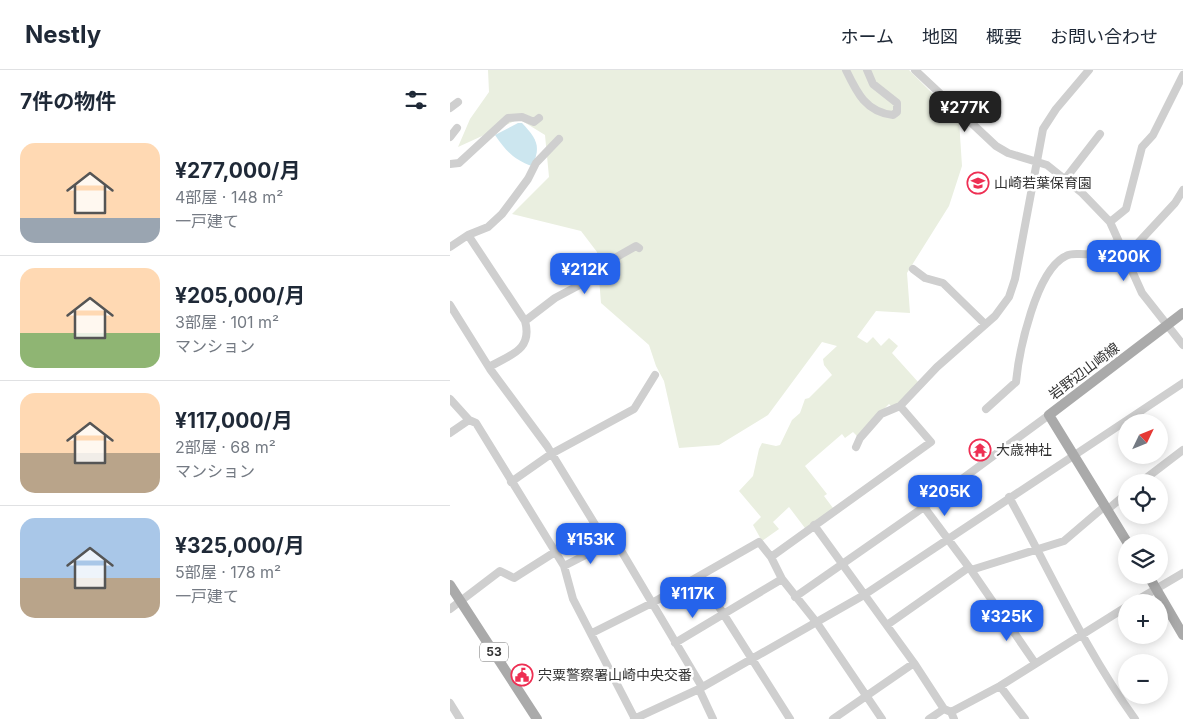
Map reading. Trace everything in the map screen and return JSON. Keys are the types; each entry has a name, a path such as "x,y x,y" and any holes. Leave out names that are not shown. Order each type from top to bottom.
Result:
{"main road":[{"name":"岩野辺山崎線","path":"1122,534 1049,415 1183,313"},
{"path":"1154,584 1183,635"},
{"name":"53","path":"450,585 537,719"}],"street":[{"path":"846,70 859,96 871,109 882,114 893,115 898,112 897,103 873,84 867,70"},
{"path":"916,70 996,146 1008,153 1039,161 1066,178 1110,222 1142,294 1183,345"},
{"path":"856,447 860,438 882,414 900,406 937,368 985,324 1009,297 1015,279 1030,193 1039,161 1043,129 1056,109 1089,70"},
{"path":"1110,222 1126,209 1142,147 1153,135 1183,75"},
{"path":"450,108 458,102"},
{"path":"450,164 459,163 508,118 522,117 530,122 539,118"},
{"path":"450,137 457,128"},
{"path":"1066,178 1100,134"},
{"path":"450,236 453,245 468,235 488,227 502,214 528,179 536,163 559,139"},
{"path":"1124,257 1175,203 1183,190"},
{"path":"468,235 525,321 528,332 526,342 521,349 489,366"},
{"path":"986,410 1016,382 1019,353 1031,312 1053,264 1067,255 1090,254 1118,242"},
{"path":"525,321 555,298 587,281 616,256 636,246 639,248"},
{"path":"913,269 925,278 943,283 985,324"},
{"path":"450,306 489,366 551,454 607,544"},
{"path":"511,482 551,454 634,409 655,375"},
{"path":"450,399 469,420 476,423 564,566 573,599 635,719 701,688 864,595 1183,383"},
{"path":"771,557 910,459 931,442 900,406"},
{"path":"795,597 924,507 1049,415"},
{"path":"450,433 469,420"},
{"path":"1152,474 1183,450"},
{"path":"1009,497 1082,634 1118,695 1135,719"},
{"path":"887,625 970,569 1064,541 1118,500"},
{"path":"924,507 1036,663"},
{"path":"814,525 950,713"},
{"path":"564,566 607,544 616,542 701,688 713,719"},
{"path":"592,633 700,577 759,542 771,557 782,579 817,623 882,719"},
{"path":"450,609 500,571 514,578 555,552"},
{"path":"1148,594 1183,573"},
{"path":"700,577 790,719"},
{"path":"675,643 782,579"},
{"path":"928,719 950,713 1000,686 1118,612"},
{"path":"833,719 914,663"},
{"path":"1000,686 1025,719"},
{"path":"450,703 460,719"}],"shaded area":[{"path":"488,70 909,70 959,120 962,166 949,206 907,273 910,313 876,311 857,337 867,343 873,337 881,346 889,338 898,346 892,353 919,383 893,408 889,404 857,436 853,432 845,438 842,434 805,466 827,494 824,496 836,512 808,532 789,507 773,522 779,529 762,541 753,525 761,517 739,491 753,476 762,443 780,445 792,420 800,413 805,399 809,398 832,375 824,365 823,359 837,346 822,342 768,415 719,445 679,448 664,381 656,366 649,345 601,303 597,252 581,231 512,214 549,177 545,135 519,119 458,147 470,119 489,92"}],"water":[{"path":"518,123 522,123 531,133 536,143 537,153 532,166 520,161 511,154 495,135"}],"place":[{"name":"山崎若葉保育園","path":"978,183"},
{"name":"大歳神社","path":"980,450"},
{"name":"宍粟警察署山崎中央交番","path":"522,675"}]}
